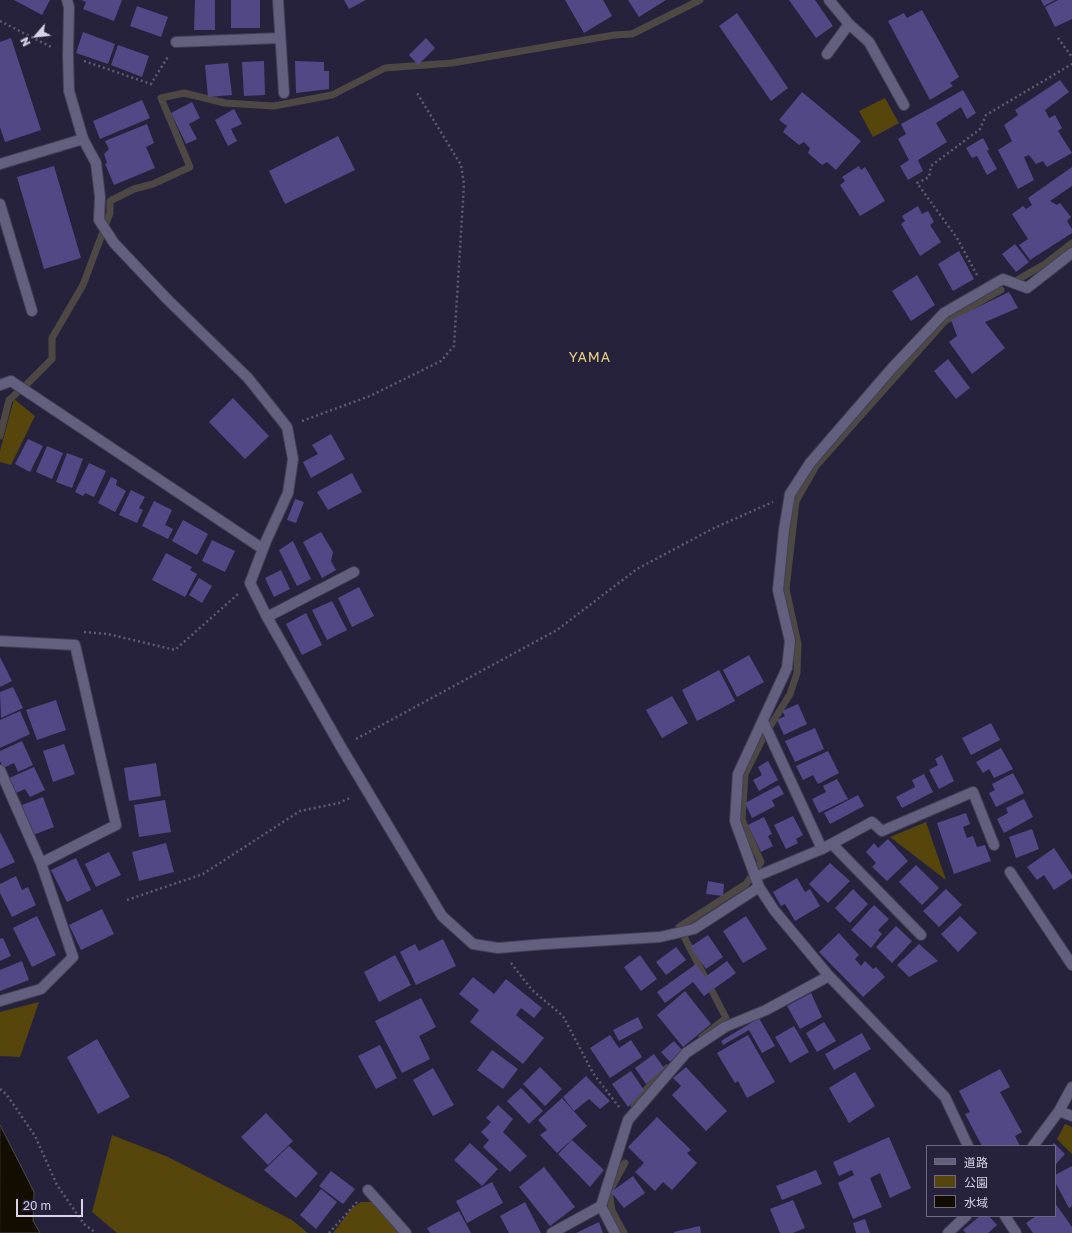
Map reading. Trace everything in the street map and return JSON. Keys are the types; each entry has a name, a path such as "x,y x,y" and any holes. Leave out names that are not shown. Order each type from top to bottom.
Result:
{"street":[{"path":"66,0 69,8 69,91 83,139 96,163 100,197 99,220 114,243 167,299 248,378 287,427 293,459 288,493 250,583 267,617 341,746 442,916 473,944 498,948 660,938 694,929 759,887"},
{"path":"278,0 284,93"},
{"path":"829,0 868,42 904,105"},
{"path":"827,54 850,24"},
{"path":"176,42 280,38"},
{"path":"0,164 83,139"},
{"path":"0,204 32,311"},
{"path":"968,1145 945,1097 829,976 774,910 759,887 735,821 738,774 787,668 790,641 778,590 784,530 790,494 810,463 893,367 944,312 1003,279 1027,288 1072,253"},
{"path":"0,384 11,380 263,550"},
{"path":"267,617 354,572"},
{"path":"0,641 75,645 116,825 41,863"},
{"path":"763,721 822,849"},
{"path":"0,770 41,863 72,957 41,989 0,1001"},
{"path":"755,877 822,849 872,822 882,831 973,792 994,844"},
{"path":"832,844 922,935"},
{"path":"1010,872 1072,965"},
{"path":"552,1233 601,1206 628,1120 686,1053 725,1027 766,1010 829,976"},
{"path":"1034,1145 1059,1111 1072,1087"},
{"path":"1059,1111 1072,1116"},
{"path":"368,1190 406,1233"},
{"path":"601,1206 615,1233"},
{"path":"948,1233 965,1217"},
{"path":"1006,1217 1016,1233"}],"path":[{"path":"0,21 68,56 151,84 176,42"},
{"path":"1058,38 1072,57"},
{"path":"985,289 957,238 917,183 929,177 931,166 980,129 986,115 1072,64"},
{"path":"287,427 370,396 441,361 454,346 464,184 461,165 416,93"},
{"path":"341,746 557,630 637,569 714,528 790,494"},
{"path":"77,632 108,634 175,650 250,583"},
{"path":"127,900 203,874 300,811 340,803 366,789"},
{"path":"498,948 532,990 563,1016 593,1073 628,1120"},
{"path":"0,1089 7,1095 35,1136 57,1185 84,1224 96,1233"},
{"path":"329,1233 368,1190"}],"green space":[{"path":"885,98 899,123 873,137 859,111"},
{"path":"14,399 35,416 11,465 0,462 0,451"},
{"path":"926,822 946,880 890,837"},
{"path":"39,1002 20,1057 0,1056 0,1012"},
{"path":"1065,1124 1072,1127 1072,1154 1057,1139"},
{"path":"112,1135 168,1157 292,1220 308,1233 117,1233 92,1212"},
{"path":"361,1202 374,1202 399,1233 333,1233 352,1208"}],"water":[{"path":"0,1125 34,1192 33,1221 40,1233 0,1233"}],"building":[{"path":"14,0 50,0 42,15"},
{"path":"81,0 122,0 114,21 83,9 86,2"},
{"path":"195,0 215,0 215,30 194,30"},
{"path":"231,0 260,0 260,28 231,28"},
{"path":"344,0 366,0 349,9"},
{"path":"565,0 603,0 612,16 584,33"},
{"path":"628,0 666,0 639,17"},
{"path":"789,0 815,0 833,26 816,38"},
{"path":"1041,0 1055,0 1044,6"},
{"path":"1058,0 1072,0 1072,19 1055,27 1045,7"},
{"path":"137,6 168,17 161,37 130,26"},
{"path":"922,10 959,77 950,83 953,86 930,100 888,21 904,13 907,18"},
{"path":"737,13 788,88 771,101 719,26"},
{"path":"83,32 115,44 108,64 76,53"},
{"path":"11,38 41,130 5,142 0,127 0,42"},
{"path":"426,38 435,48 418,65 409,55"},
{"path":"118,45 149,56 142,77 111,65"},
{"path":"264,61 265,95 244,96 242,62"},
{"path":"295,61 324,62 324,71 329,71 329,89 296,93"},
{"path":"228,63 232,95 208,97 205,65"},
{"path":"1060,80 1069,92 1045,110 1049,118 1055,115 1062,128 1058,131 1072,153 1047,167 1043,161 1036,164 1029,155 1024,157 1034,180 1018,189 998,150 1012,141 1004,125 1018,115 1015,110"},
{"path":"963,90 976,113 967,119 961,107 936,123 947,142 918,160 923,171 908,180 900,166 909,160 898,139 906,134 901,124"},
{"path":"802,92 861,141 836,170 827,162 822,165 808,153 810,148 804,142 799,145 783,132 787,126 779,120"},
{"path":"142,100 150,118 100,139 93,121"},
{"path":"192,102 200,118 189,124 197,139 186,144 171,113"},
{"path":"234,109 242,124 231,129 237,141 228,146 215,120"},
{"path":"147,124 154,143 146,147 155,168 114,185 105,164 107,163 104,154 109,149 105,141"},
{"path":"338,136 355,170 285,204 269,171"},
{"path":"983,138 989,149 987,151 997,169 987,175 977,156 972,158 966,148"},
{"path":"54,166 81,258 44,269 17,177"},
{"path":"859,166 861,170 865,167 885,201 860,216 840,185 845,181 842,177"},
{"path":"1072,167 1072,186 1050,201 1057,205 1060,203 1071,217 1067,221 1072,229 1072,233 1030,260 1019,245 1028,239 1012,214 1023,206 1026,209 1032,205 1028,198"},
{"path":"918,206 922,214 928,211 934,222 930,225 941,242 920,256 901,224 905,221 902,216"},
{"path":"1015,244 1029,262 1016,272 1002,254"},
{"path":"959,251 974,279 953,291 938,264"},
{"path":"917,275 935,305 911,321 892,291"},
{"path":"1009,292 1018,308 985,322 1005,348 972,374 949,342 957,336 951,320"},
{"path":"948,359 970,388 956,399 934,371"},
{"path":"233,398 269,436 245,459 209,422"},
{"path":"331,434 345,459 311,478 303,462 318,454 312,445"},
{"path":"28,439 43,446 30,472 15,464"},
{"path":"47,446 63,453 52,479 36,472"},
{"path":"67,453 83,459 72,488 56,482"},
{"path":"89,463 106,471 94,497 85,493 83,496 75,492"},
{"path":"352,473 362,492 328,510 317,492"},
{"path":"111,477 117,480 116,485 126,491 115,512 98,503"},
{"path":"131,490 145,497 139,508 143,510 137,523 119,515"},
{"path":"295,499 304,502 296,523 287,520"},
{"path":"154,501 172,510 165,525 173,529 168,539 142,526"},
{"path":"183,520 208,534 197,555 172,541"},
{"path":"321,532 333,552 331,561 336,570 322,578 303,542"},
{"path":"212,540 235,551 225,572 202,561"},
{"path":"293,541 311,579 297,586 279,550"},
{"path":"166,553 192,567 190,570 197,574 185,597 152,580"},
{"path":"281,570 290,589 274,597 265,578"},
{"path":"199,578 212,586 202,603 189,595"},
{"path":"359,587 374,616 352,627 338,598"},
{"path":"332,601 347,630 327,640 312,610"},
{"path":"306,613 322,645 302,655 286,624"},
{"path":"749,655 764,682 737,697 723,670"},
{"path":"0,657 12,681 0,687"},
{"path":"719,670 735,701 697,721 682,690"},
{"path":"13,687 23,708 1,718 0,692"},
{"path":"672,696 688,723 662,738 646,710"},
{"path":"56,700 66,730 37,740 26,710"},
{"path":"798,704 807,724 784,735 777,720 785,716 782,711"},
{"path":"20,711 30,734 0,748 0,720"},
{"path":"991,723 1000,740 971,755 962,738"},
{"path":"815,728 824,749 795,762 785,741"},
{"path":"22,741 33,765 18,772 14,763 3,768 0,761 0,751"},
{"path":"64,744 75,774 53,782 43,751"},
{"path":"1001,748 1013,769 994,778 989,769 983,773 976,762"},
{"path":"828,751 839,773 818,784 813,775 803,780 796,766"},
{"path":"942,755 954,781 939,789 929,770 938,765 935,759"},
{"path":"768,761 778,780 759,791 753,780 762,775 758,767"},
{"path":"156,763 161,796 129,801 124,768"},
{"path":"34,767 45,790 30,797 25,789 14,794 7,779"},
{"path":"1013,773 1024,793 996,807 989,793 995,790 992,784"},
{"path":"924,774 933,792 902,808 896,797 915,787 912,780"},
{"path":"837,779 848,799 819,813 812,799 826,792 823,786"},
{"path":"779,785 784,794 772,800 775,806 752,818 745,803"},
{"path":"858,795 864,806 830,824 824,813"},
{"path":"43,797 54,827 33,835 22,805"},
{"path":"1024,799 1033,817 1004,833 997,819 1008,813 1006,808"},
{"path":"165,800 171,832 139,837 134,805"},
{"path":"966,813 970,824 963,827 967,838 973,836 977,847 985,845 991,861 954,874 937,823"},
{"path":"793,816 803,835 796,839 798,843 786,849 774,825"},
{"path":"764,817 772,834 768,836 773,846 761,852 748,825"},
{"path":"1032,829 1039,849 1016,858 1009,837"},
{"path":"0,832 15,862 0,869"},
{"path":"888,839 908,861 887,881 872,867 876,863 866,852 874,843 878,848"},
{"path":"166,843 174,872 139,881 132,852"},
{"path":"1054,848 1072,875 1072,878 1054,890 1044,875 1037,880 1027,867"},
{"path":"109,852 121,875 96,887 85,864"},
{"path":"76,858 91,890 67,902 51,870"},
{"path":"830,863 850,881 828,903 809,884"},
{"path":"916,865 939,888 922,905 899,882"},
{"path":"16,876 22,890 28,887 36,905 12,917 0,893 0,884"},
{"path":"797,878 805,892 810,889 820,906 795,921 785,904 781,906 773,892"},
{"path":"708,881 724,884 723,896 706,894"},
{"path":"853,889 868,904 850,923 835,908"},
{"path":"946,889 962,905 939,927 923,911"},
{"path":"874,905 889,919 878,930 882,934 871,948 851,930"},
{"path":"102,909 114,934 81,950 69,925"},
{"path":"37,916 56,955 32,967 13,928"},
{"path":"746,916 767,949 743,963 723,931"},
{"path":"960,916 977,933 958,952 941,934"},
{"path":"896,926 912,941 892,963 876,947"},
{"path":"839,933 859,955 855,959 861,966 865,961 873,969 876,967 885,977 863,997 819,952"},
{"path":"708,935 723,957 706,969 690,947"},
{"path":"3,938 11,956 0,961 0,939"},
{"path":"443,939 456,966 416,985 400,952 415,944 419,951"},
{"path":"919,944 938,961 909,977 897,965"},
{"path":"676,947 686,960 666,975 656,962"},
{"path":"395,955 411,985 379,1002 364,972"},
{"path":"640,955 657,979 641,991 624,967"},
{"path":"22,961 29,980 0,991 0,970"},
{"path":"727,961 736,973 704,996 693,982 665,1003 657,992 696,964 705,977"},
{"path":"473,977 494,994 506,979 542,1008 534,1018 521,1008 516,1015 544,1038 523,1064 470,1022 479,1010 459,994"},
{"path":"685,991 711,1024 683,1047 657,1015"},
{"path":"811,993 822,1017 800,1029 787,1006"},
{"path":"421,998 436,1027 419,1036 430,1059 402,1073 375,1021"},
{"path":"638,1017 643,1028 619,1041 613,1030"},
{"path":"759,1018 775,1046 762,1053 749,1030 723,1045 721,1041"},
{"path":"824,1022 836,1041 817,1052 806,1033"},
{"path":"794,1026 809,1052 790,1063 775,1037"},
{"path":"862,1033 871,1049 834,1070 825,1054"},
{"path":"610,1035 619,1048 631,1040 642,1057 610,1078 590,1048"},
{"path":"748,1035 775,1082 747,1098 738,1081 735,1083 717,1053"},
{"path":"97,1039 130,1097 98,1114 67,1057"},
{"path":"674,1041 683,1051 670,1062 661,1052"},
{"path":"380,1045 397,1078 376,1089 358,1056"},
{"path":"492,1050 518,1069 503,1089 477,1070"},
{"path":"654,1054 664,1068 646,1084 635,1068"},
{"path":"540,1067 562,1089 545,1106 523,1084"},
{"path":"686,1067 727,1111 706,1131 672,1095 681,1086 673,1078"},
{"path":"433,1068 454,1105 433,1116 413,1080"},
{"path":"1000,1069 1010,1087 1000,1092 1022,1132 1015,1136 1020,1145 981,1145 965,1114 970,1112 959,1091"},
{"path":"631,1071 644,1090 628,1107 612,1084"},
{"path":"855,1072 875,1106 849,1123 829,1088"},
{"path":"586,1076 610,1101 600,1109 589,1099 574,1111 563,1097"},
{"path":"521,1088 543,1111 529,1124 507,1101"},
{"path":"562,1098 587,1126 557,1153 540,1135 547,1130 538,1120"},
{"path":"498,1105 513,1119 503,1132 527,1156 510,1172 483,1147 489,1140 481,1132 491,1122 486,1118"},
{"path":"266,1113 293,1141 268,1165 241,1137"},
{"path":"657,1117 691,1150 687,1153 697,1163 672,1190 663,1182 655,1191 635,1172 644,1163 628,1147"},
{"path":"889,1137 911,1188 890,1198 880,1173 870,1178 882,1207 853,1219 838,1183 854,1175 852,1170 839,1176 833,1162"},
{"path":"572,1140 604,1170 590,1187 558,1154"},
{"path":"470,1143 498,1169 482,1186 454,1160"},
{"path":"1056,1145 1065,1154 1056,1164"},
{"path":"289,1146 318,1173 296,1198 264,1170"},
{"path":"1072,1166 1072,1206 1069,1208 1056,1184 1056,1174"},
{"path":"544,1167 575,1207 550,1226 519,1187"},
{"path":"816,1170 822,1184 782,1200 776,1186"},
{"path":"331,1171 355,1189 343,1204 319,1186"},
{"path":"633,1176 645,1193 624,1208 611,1192"},
{"path":"492,1182 503,1203 467,1223 456,1201"},
{"path":"321,1189 337,1202 316,1229 300,1215"},
{"path":"793,1200 805,1228 793,1233 780,1233 770,1209"},
{"path":"525,1202 541,1233 509,1233 500,1216"},
{"path":"1056,1204 1072,1227 1072,1233 1033,1233 1026,1223 1035,1217 1056,1217"},
{"path":"459,1211 471,1233 430,1233 427,1228"},
{"path":"979,1217 990,1217 997,1225 988,1233 966,1233 963,1230"},
{"path":"865,1219 870,1233 856,1233 853,1223"},
{"path":"599,1222 603,1233 576,1233"},
{"path":"700,1226 701,1233 674,1233 674,1232"}],"waterway":[{"path":"0,436 9,400 52,359 52,338 83,285 110,213 110,201 134,189 153,184 190,167 161,98 184,93 225,103 274,106 332,95 385,68 452,63 614,35 632,34 700,0"},
{"path":"1012,283 1045,264 1072,243"},
{"path":"702,1037 726,1018 679,927 746,884 761,862 742,820 745,774 763,738 790,694 797,673 798,644 786,589 796,501 816,466 945,321 1001,290"},
{"path":"634,1105 651,1084 667,1068"},
{"path":"624,1233 612,1211 609,1192 625,1163"}],"district":[{"name":"YAMA","path":"590,358"}]}
